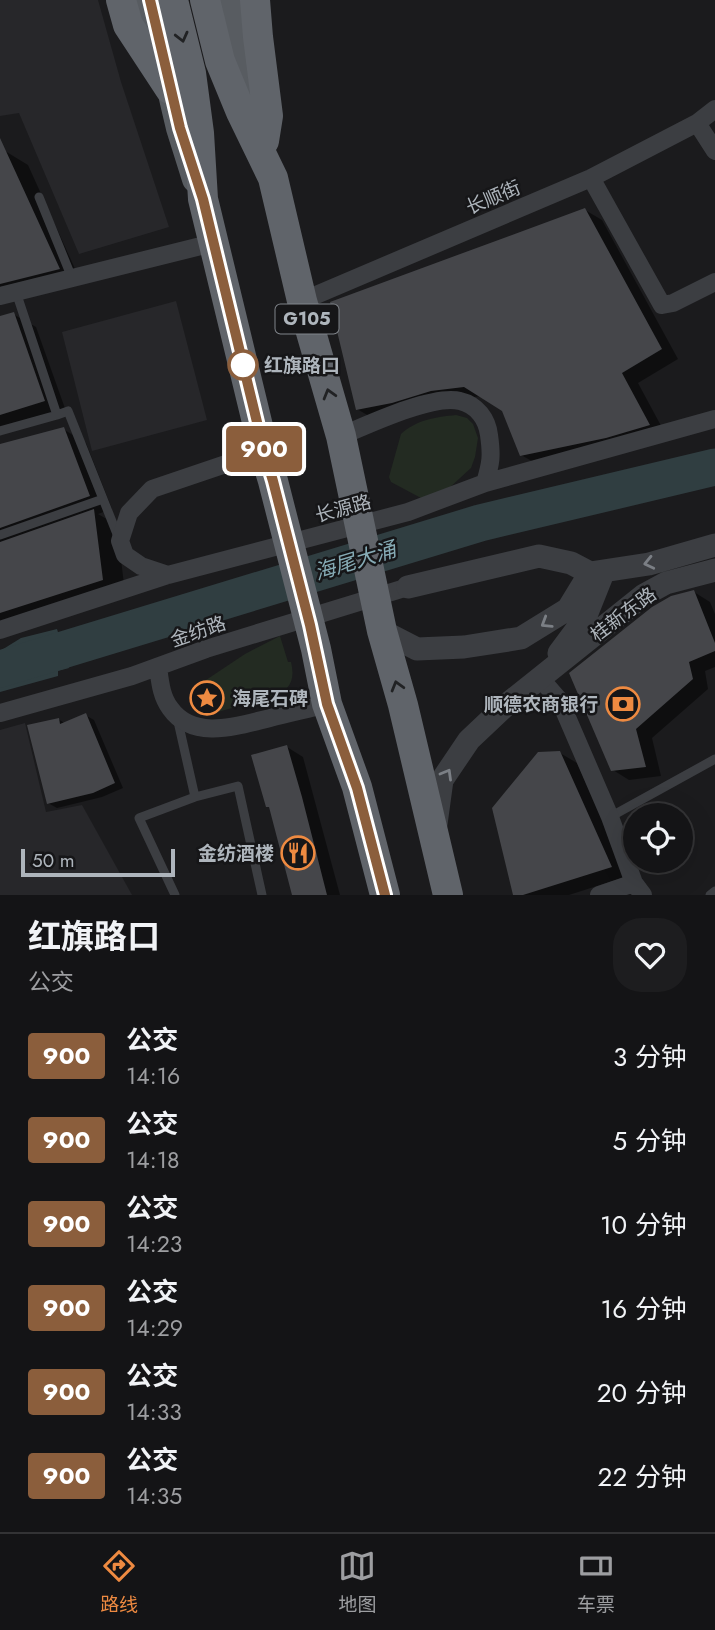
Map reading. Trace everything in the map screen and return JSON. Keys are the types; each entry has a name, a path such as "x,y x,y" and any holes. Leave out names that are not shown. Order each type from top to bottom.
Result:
{"highway":[{"path":"121,0 128,24 181,81"},
{"name":"G105","path":"205,0 220,61 273,178 302,301 343,448 381,624 448,895"},
{"path":"255,0 268,116 264,141"},
{"path":"159,8 199,133 203,199 264,451 316,649 327,704 357,788 385,895"}],"main road":[{"path":"232,0 273,178"},
{"path":"258,37 265,0"}],"street":[{"name":"长顺街","path":"302,301 591,178 697,123 715,109"},
{"path":"697,123 715,151"},
{"path":"591,178 662,305 673,303 715,282"},
{"path":"8,294 213,243"},
{"path":"343,448 403,410 434,402 458,400 472,405 488,427 491,463 485,483"},
{"name":"长源路","path":"0,630 168,575 408,512 485,483 715,419"},
{"path":"168,575 141,566 125,555 120,541 130,513 152,489 264,451"},
{"name":"桂新东路","path":"540,678 585,618 597,572 649,564 715,545"},
{"path":"381,624 399,641 417,649 464,647 521,638 568,609 597,572 539,556 408,587"},
{"name":"桂新东路","path":"434,840 442,780 470,740 505,706 644,595 666,583 715,570"},
{"name":"金纺路","path":"0,713 132,676 206,649 408,587"},
{"path":"158,667 163,694 176,716 191,724 215,730 327,704"},
{"path":"540,678 560,701 639,889 599,895"}],"lane":[{"path":"39,197 72,278"},
{"path":"8,294 57,415"},
{"path":"0,432 68,411 120,541"},
{"path":"0,535 103,499"},
{"path":"176,716 195,797"},
{"path":"610,817 715,759"},
{"path":"175,895 139,818 195,797 238,786 262,895"},
{"path":"710,895 715,891"}],"shaded area":[{"path":"0,0 98,0 121,82 169,227 79,254 19,113 0,116"},
{"path":"176,301 207,420 92,451 62,332"},
{"path":"456,415 467,418 473,424 478,438 471,468 448,489 421,498 391,482 389,477 401,434 420,422"},
{"path":"57,629 69,668 58,671 58,676 0,692 0,651 21,638"},
{"path":"280,636 292,669 292,679 287,688 265,699 218,712 206,706 199,694 200,684 245,654"},
{"path":"25,723 46,812 82,805 132,895 0,895 0,730"}],"building":[{"path":"0,138 60,269 0,284"},
{"path":"585,208 662,349 622,373 650,425 606,438 520,456 502,411 464,387 431,391 356,410 330,302"},
{"path":"14,312 45,401 0,415 0,316"},
{"path":"64,427 90,496 0,528 0,444"},
{"path":"94,509 103,580 0,613 0,542"},
{"name":"顺德农商银行","path":"694,590 715,643 715,651 689,662 693,679 636,729 646,767 611,771 569,673 652,607 671,596"},
{"path":"86,713 115,783 93,793 47,804 27,725 59,718 60,724"},
{"path":"287,745 327,895 292,895 269,807 266,807 251,755"},
{"path":"560,751 612,867 523,895 513,895 492,808 538,752"}],"waterway":[{"name":"海尾大涌","path":"0,669 480,523 715,467"}],"bus line":[{"name":"900","path":"150,0 180,128 203,199 264,451 316,649 327,704 357,788 385,895"}],"place":[{"name":"红旗路口","path":"243,365"},
{"name":"海尾石碑","path":"207,698"},
{"name":"顺德农商银行","path":"623,704"},
{"name":"金纺酒楼","path":"298,853"}]}
